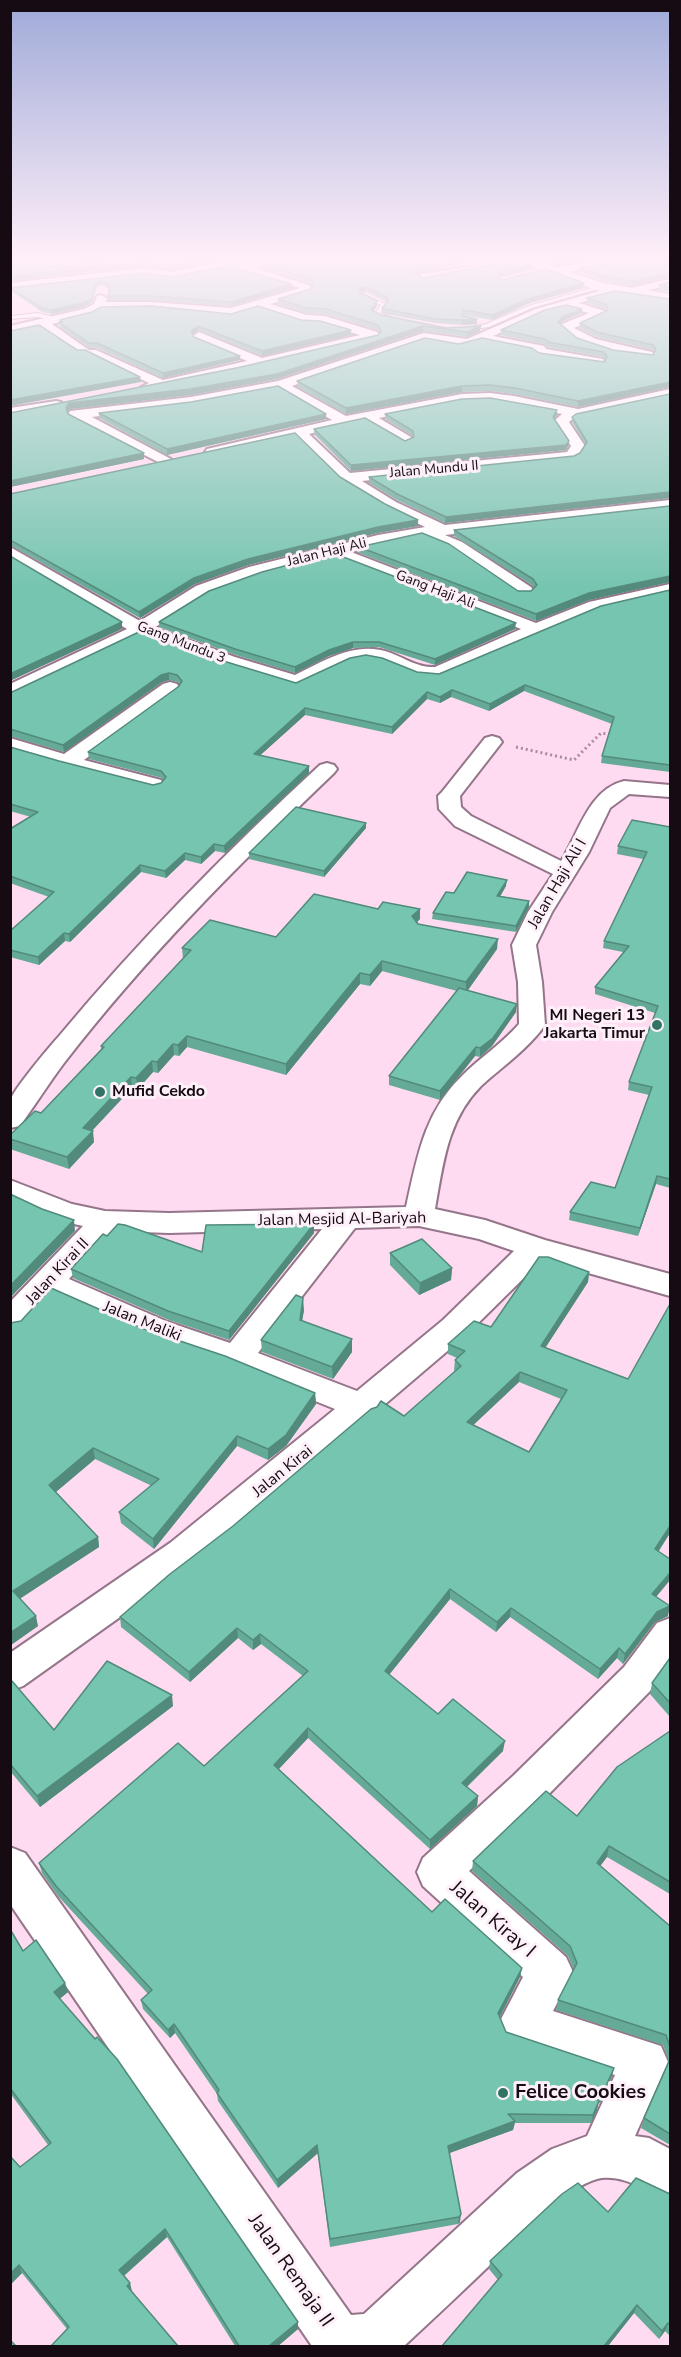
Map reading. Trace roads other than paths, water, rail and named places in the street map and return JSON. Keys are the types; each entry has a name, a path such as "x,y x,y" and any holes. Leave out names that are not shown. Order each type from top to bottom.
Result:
{"street":[{"path":"128,369 162,384"},
{"path":"134,390 229,369"},
{"path":"10,412 60,405 77,408 191,402 281,385 328,369"},
{"path":"281,385 344,421"},
{"path":"196,455 366,416 474,397 514,400 571,413 670,393"},
{"path":"16,394 32,409"},
{"path":"77,408 171,461 145,466"},
{"name":"Jalan Mundu II","path":"346,478 568,457 573,455 579,446 561,421 571,413"},
{"path":"366,416 406,440"},
{"path":"298,431 346,478"},
{"name":"Jalan Mundu II","path":"346,478 391,505 441,529"},
{"name":"Jalan Haji Ali","path":"11,691 140,628 202,590 223,581 378,540 441,529 669,508"},
{"path":"424,532 456,545 525,591"},
{"name":"Gang Haji Ali","path":"334,551 536,629"},
{"name":"Gang Mundu 3","path":"10,552 140,628 228,661 297,682 367,652 423,673 438,673 536,629"},
{"path":"536,629 595,606 670,589"},
{"path":"67,762 170,688"},
{"path":"492,742 449,796 450,809 464,820 565,871"},
{"path":"10,744 67,762 154,784"},
{"path":"10,1120 60,1052 142,954 258,833 327,769"},
{"name":"Jalan Haji Ali I","path":"419,1216 439,1128 453,1102 519,1042 532,1025 530,982 515,943 540,912 601,805 616,791 631,786 670,791"},
{"name":"Jalan Mesjid Al-Bariyah","path":"10,1189 66,1213 105,1221 169,1223 345,1220 419,1216 485,1230 536,1248 670,1285"},
{"path":"237,1357 345,1220"},
{"name":"Jalan Kirai II","path":"10,1322 105,1221"},
{"name":"Jalan Kirai","path":"10,1674 41,1650 183,1553 363,1407 454,1328 536,1248"},
{"name":"Jalan Maliki","path":"48,1282 140,1323 237,1357 363,1407"},
{"name":"Jalan Kiray I","path":"603,2154 645,2062 521,2023 551,1972 438,1872 527,1789 638,1678 670,1634"},
{"name":"Jalan Remaja II","path":"10,1867 339,2341 375,2339 534,2190 569,2166 603,2154 649,2162 670,2177"}],"place":[{"name":"MI Negeri 13 Jakarta Timur","path":"657,1025"},
{"name":"Mufid Cekdo","path":"100,1092"},
{"name":"Felice Cookies","path":"503,2093"}]}
